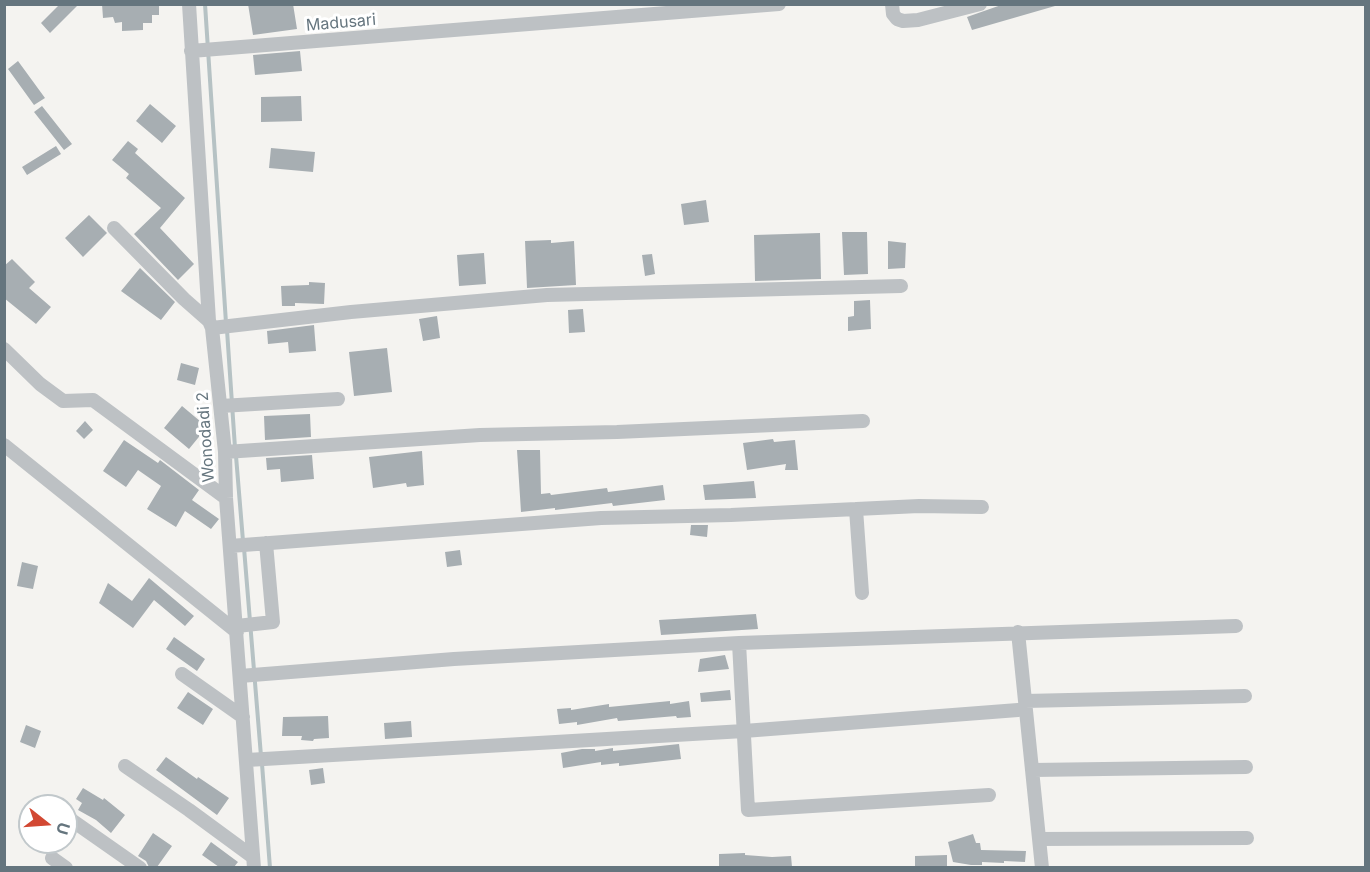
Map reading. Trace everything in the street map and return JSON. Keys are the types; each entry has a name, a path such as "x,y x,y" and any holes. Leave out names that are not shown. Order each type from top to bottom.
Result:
{"street":[{"name":"Wonodadi 2","path":"189,4 218,325 233,452 226,498 249,675 243,717 257,759 254,862"},
{"name":"Madusari","path":"193,51 779,4"},
{"path":"892,4 897,19 903,21 918,21 980,4"},
{"path":"114,228 184,299 218,325 547,295 901,286"},
{"path":"4,349 40,384 63,401 93,400 226,498"},
{"path":"229,405 338,399"},
{"path":"233,452 480,435 618,432 863,421"},
{"path":"4,445 244,627 273,622 266,543"},
{"path":"233,546 601,518 731,515 919,506 982,507"},
{"path":"855,509 862,593"},
{"path":"249,675 454,659 739,643 1236,626"},
{"path":"1018,632 1022,706 1033,770 1042,867"},
{"path":"739,643 748,810 989,795"},
{"path":"182,674 243,717"},
{"path":"257,759 744,731 1022,706 1245,696"},
{"path":"125,766 189,810 254,862"},
{"path":"1033,770 1246,767"},
{"path":"78,824 140,867"},
{"path":"1040,839 1247,838"},
{"path":"52,858 66,867"}],"building":[{"path":"60,4 79,4 50,33 41,23"},
{"path":"102,4 159,4 159,15 152,15 152,23 143,23 143,30 122,31 122,22 115,23 113,17 103,18"},
{"path":"248,4 293,4 297,29 253,35"},
{"path":"1004,4 1054,4 1055,6 972,30 967,17"},
{"path":"300,51 302,71 255,75 253,55"},
{"path":"18,61 45,98 34,105 8,69"},
{"path":"301,96 302,121 261,122 261,97"},
{"path":"150,104 176,126 162,143 136,121"},
{"path":"42,106 72,144 64,150 34,112"},
{"path":"128,141 138,149 135,153 185,198 160,228 194,264 178,280 134,234 161,208 126,178 129,174 112,160"},
{"path":"56,146 61,154 27,175 22,167"},
{"path":"271,148 315,152 313,172 269,168"},
{"path":"706,200 709,222 684,225 681,204"},
{"path":"89,215 107,233 83,257 65,238"},
{"path":"842,232 867,232 868,274 844,275"},
{"path":"820,233 821,279 755,281 754,235"},
{"path":"551,240 551,243 574,241 576,285 527,288 525,241"},
{"path":"888,241 906,243 905,268 888,269"},
{"path":"484,253 486,284 459,286 457,255"},
{"path":"652,254 655,274 645,276 642,255"},
{"path":"12,259 35,282 29,288 51,307 36,324 4,298 4,266"},
{"path":"140,268 175,302 161,320 121,291"},
{"path":"309,282 325,283 324,304 295,303 295,306 282,306 281,286 309,285"},
{"path":"870,300 871,329 848,331 848,317 854,316 854,301"},
{"path":"583,309 585,332 569,333 568,310"},
{"path":"437,316 440,338 423,341 419,319"},
{"path":"314,325 316,351 289,353 288,342 268,344 267,331"},
{"path":"387,348 392,392 354,396 349,352"},
{"path":"181,363 199,368 195,385 177,380"},
{"path":"182,406 207,427 189,449 164,428"},
{"path":"310,414 311,437 265,440 264,416"},
{"path":"85,421 93,430 84,439 76,431"},
{"path":"773,439 774,442 795,440 798,470 785,470 786,464 747,470 743,443"},
{"path":"124,440 158,463 160,460 199,490 192,500 219,519 211,529 185,511 176,527 147,509 161,486 138,470 126,487 103,471"},
{"path":"517,450 540,450 541,494 550,493 551,495 607,488 608,492 663,485 665,500 521,512"},
{"path":"422,451 424,485 407,487 406,483 373,488 369,457"},
{"path":"312,455 314,479 281,482 280,469 267,470 266,458"},
{"path":"754,481 756,498 705,500 703,485"},
{"path":"691,525 708,525 707,537 690,535"},
{"path":"460,550 462,565 447,567 445,552"},
{"path":"22,562 38,566 33,589 17,586"},
{"path":"149,578 194,616 185,626 154,600 133,628 99,603 108,583 132,601"},
{"path":"756,614 758,629 661,635 659,620"},
{"path":"174,637 205,659 197,671 166,649"},
{"path":"725,655 729,669 698,672 700,659"},
{"path":"730,690 731,700 701,702 700,693"},
{"path":"188,692 213,709 203,725 177,708"},
{"path":"670,701 670,704 689,701 691,717 677,718 676,716 618,721 617,718 577,725 577,722 559,724 557,709 571,708 571,710 609,704 609,707"},
{"path":"328,716 329,738 313,741 301,740 302,736 282,736 283,717"},
{"path":"411,721 412,737 385,739 384,723"},
{"path":"26,725 41,731 35,748 20,742"},
{"path":"679,744 681,759 619,766 619,763 601,765 601,762 563,768 561,753 582,749 595,749 595,751 613,748 613,751"},
{"path":"166,757 229,798 217,815 156,770"},
{"path":"323,768 325,783 311,785 309,770"},
{"path":"83,788 103,800 104,798 125,815 111,833 96,820 78,810 82,803 78,800"},
{"path":"153,833 172,846 157,867 149,867 146,861 138,856"},
{"path":"973,834 976,843 980,843 981,850 1026,851 1025,862 982,862 982,865 971,865 953,862 948,842"},
{"path":"211,842 238,862 234,867 219,867 202,855"},
{"path":"745,853 745,855 772,857 791,856 792,867 719,867 719,854"},
{"path":"947,855 947,867 915,867 915,856"}],"waterway":[{"path":"205,4 226,323"},
{"path":"227,330 235,448"},
{"path":"236,456 243,541"},
{"path":"244,548 261,756"},
{"path":"262,764 270,868"}]}
